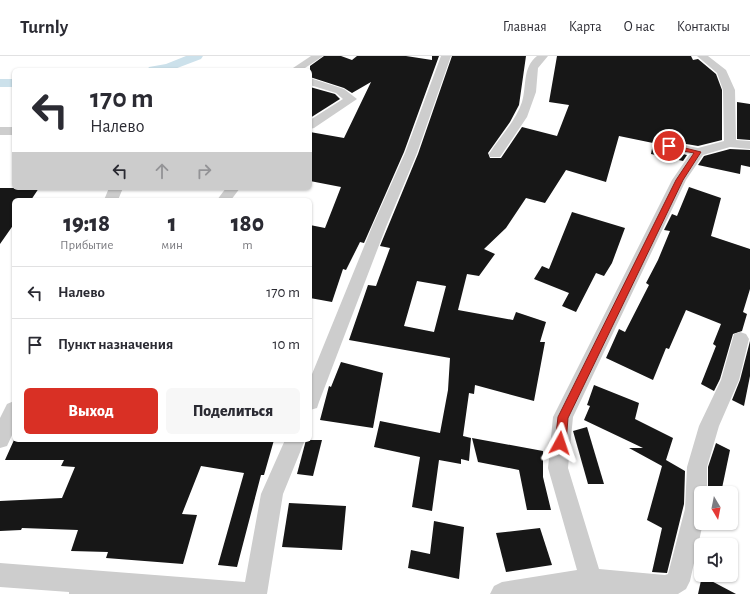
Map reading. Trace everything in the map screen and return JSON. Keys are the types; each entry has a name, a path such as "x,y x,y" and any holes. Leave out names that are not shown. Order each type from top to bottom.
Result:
{"street":[{"path":"298,68 318,56"},
{"path":"312,397 379,227 412,153 446,56"},
{"path":"495,154 521,119 530,92 530,72 537,60 543,56"},
{"path":"702,56 722,72 729,90 730,143"},
{"path":"312,82 340,91 351,99 312,124"},
{"path":"0,131 12,131"},
{"path":"669,146 698,152 730,143 750,145"},
{"path":"592,587 558,468 563,417 679,180 698,152"},
{"path":"502,594 592,587 667,587 678,581 696,509 697,467 709,426 730,380 740,340"},
{"path":"0,439 12,414"},
{"path":"0,575 80,587 255,594 272,494 293,442"}],"building":[{"path":"324,56 341,56 352,60 357,56 406,56 432,60 432,56 439,56 404,152 364,243 360,242 346,270 343,269 332,302 312,298 312,225 325,228 341,187 312,181 312,132 344,138 371,82 352,93 344,88 312,78 312,68 310,68 310,66"},
{"path":"452,56 526,56 519,105 510,122 488,153 490,158 501,158 522,127 557,136 569,105 549,102 557,56 691,56 693,60 698,59 716,74 722,90 722,140 698,146 669,141 664,142 662,147 665,150 687,155 683,161 651,154 653,143 619,136 606,182 566,170 545,203 526,198 506,228 484,249 495,254 479,276 467,274 458,310 513,320 516,312 546,322 540,342 545,342 534,401 475,385 474,394 469,393 463,436 471,438 469,461 461,459 461,464 439,460 432,511 412,507 420,457 374,447 380,421 440,433 448,390 450,358 349,340 368,285 376,286 390,248 380,246 418,154","holes":["417,281 446,286 434,332 404,326"]},
{"path":"312,88 335,94 340,99 312,117"},
{"path":"737,102 750,104 750,140 737,139"},
{"path":"730,149 750,150 750,167 741,165 740,174 698,165 704,156"},
{"path":"689,187 721,198 711,236 750,249 750,289 743,312 747,314 742,331 733,334 720,379 714,391 701,384 716,346 713,344 721,324 686,310 669,349 666,348 653,380 606,358 619,329 625,332 649,285 646,283 658,260 670,231 664,230 672,214 677,216"},
{"path":"0,188 12,188 12,190 38,190 32,198 12,198 12,227 0,244"},
{"path":"572,212 625,228 612,263 604,276 596,273 576,312 562,306 569,293 534,279 542,266 549,269"},
{"path":"750,341 750,376 744,406 732,400 740,380"},
{"path":"341,362 383,373 373,428 320,420 329,386 331,387"},
{"path":"594,385 639,403 635,419 673,438 666,460 685,471 684,504 667,573 652,572 662,528 647,520 662,466 629,448 643,448 584,420 590,406 587,405"},
{"path":"587,427 604,484 588,484 573,431"},
{"path":"472,438 543,451 543,477 551,510 527,510 519,470 478,462"},
{"path":"312,440 322,440 313,476 297,474 305,442 312,442"},
{"path":"13,442 273,442 264,475 261,475 237,567 218,565 244,473 201,466 182,514 197,515 183,564 106,558 108,552 71,551 78,530 22,528 21,530 0,531 0,501 62,498 75,467 61,466 64,460 5,460"},
{"path":"716,443 730,450 722,486 708,486 708,467"},
{"path":"289,503 346,506 342,550 282,547"},
{"path":"434,521 464,527 459,579 408,568 411,550 430,554"},
{"path":"540,528 552,565 506,572 496,533"},
{"path":"701,582 713,582 736,594 698,594"}],"waterway":[{"path":"164,68 197,56"},
{"path":"0,83 12,83"}],"route":[{"path":"560,443 563,417 679,180 698,152 669,146"}]}
